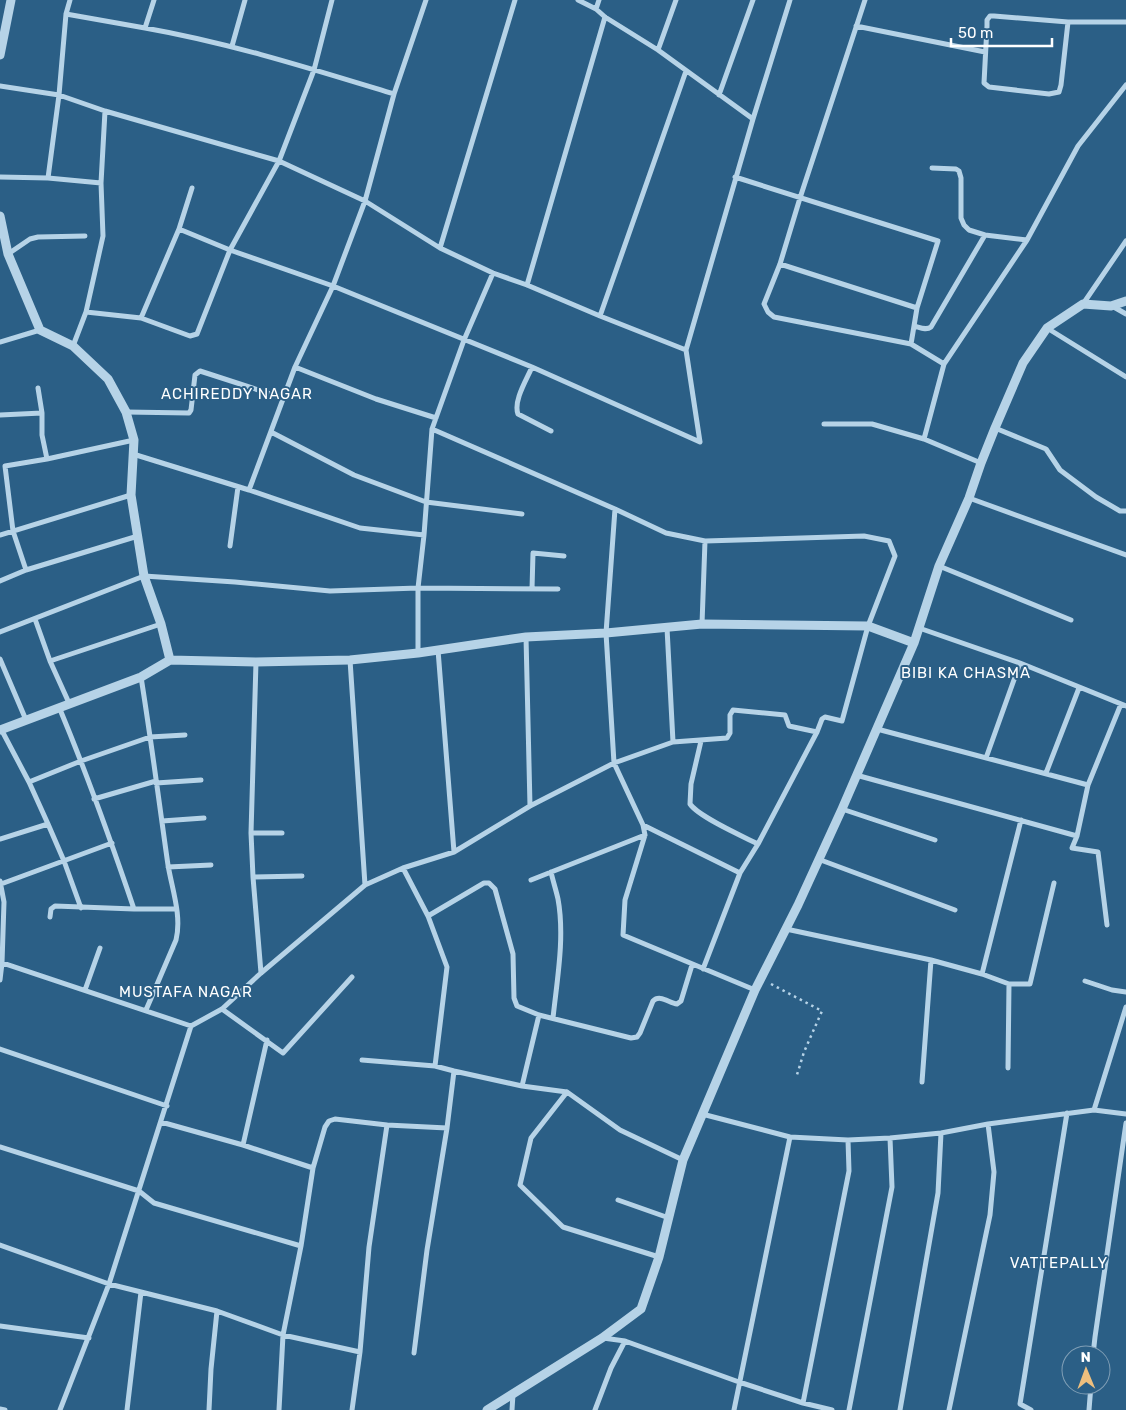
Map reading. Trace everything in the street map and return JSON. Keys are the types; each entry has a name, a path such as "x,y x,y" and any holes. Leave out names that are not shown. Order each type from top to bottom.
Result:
{"street":[{"path":"0,55 10,0"},
{"path":"48,178 59,95 66,14 70,0"},
{"path":"145,28 154,0"},
{"path":"232,46 245,0"},
{"path":"86,312 140,318 190,336 197,334 230,250 279,161 314,70 332,0"},
{"path":"249,490 295,367 333,286 365,201 394,94 426,0"},
{"path":"440,248 515,0"},
{"path":"578,0 596,9 658,50 753,119"},
{"path":"596,9 599,0"},
{"path":"658,50 676,0"},
{"path":"719,95 753,0"},
{"path":"179,229 230,250 333,286 532,367 700,442 686,350 735,178 790,0"},
{"path":"865,0 780,264 764,304 768,312 774,317 911,344 944,364"},
{"path":"66,14 183,35 232,46 394,94"},
{"path":"1068,22 1059,92 1049,94 985,85 983,80 987,20 990,16 1068,22 1126,22"},
{"path":"527,285 606,17"},
{"path":"856,26 985,52"},
{"path":"600,316 686,70"},
{"path":"924,439 944,364 1027,240 1078,146 1126,85"},
{"path":"0,86 59,95 105,111 279,161 365,201 440,248 493,273 686,350"},
{"path":"73,346 86,312 103,236 101,183 105,111"},
{"path":"932,168 956,169 959,171 961,178 961,218 968,230 985,235 1027,240"},
{"path":"0,177 48,178 101,183"},
{"path":"735,178 938,241 917,308 911,344"},
{"path":"140,318 179,229 192,188"},
{"path":"0,216 8,254 40,330 73,346 108,379 126,412 134,440 131,495 144,576 161,624 170,660"},
{"path":"914,326 925,329 931,327 985,235"},
{"path":"8,254 30,239 38,237 85,236"},
{"path":"486,1410 602,1338 641,1309 659,1257 683,1160 755,990 786,929 842,809 914,643 939,566 969,498 995,428 1023,363 1047,328 1084,304 1126,242"},
{"path":"780,264 917,308"},
{"path":"418,653 418,588 432,429 464,340 493,273"},
{"path":"1084,304 1111,306 1126,302"},
{"path":"1111,306 1126,314"},
{"path":"1047,328 1126,377"},
{"path":"0,342 40,330"},
{"path":"295,367 376,399 436,418"},
{"path":"532,367 518,400 516,410 518,414 552,431"},
{"path":"126,412 189,413 191,410 195,374 200,371 284,398"},
{"path":"38,388 42,413 42,435 47,459"},
{"path":"0,415 42,413"},
{"path":"824,424 872,424 924,439 981,463"},
{"path":"995,428 1046,449 1060,470 1096,498 1120,511 1126,511"},
{"path":"432,429 666,533 705,541 864,536 889,541 894,556 868,626 842,721 825,717 822,719 758,844 740,873 703,969"},
{"path":"271,432 354,475 426,502 522,514"},
{"path":"26,570 13,531 3,467 134,440"},
{"path":"133,454 249,490 360,528 424,535"},
{"path":"230,546 238,487"},
{"path":"0,535 131,495"},
{"path":"969,498 1126,555"},
{"path":"615,509 606,633 614,763 643,824 645,835 625,900 623,935 755,990"},
{"path":"0,581 26,570 138,536"},
{"path":"702,624 705,541"},
{"path":"532,589 533,553 564,556"},
{"path":"939,566 1071,620"},
{"path":"0,632 144,576 330,591 418,588 558,589"},
{"path":"35,619 50,661 69,703"},
{"path":"50,661 161,624"},
{"path":"81,908 48,824 1,729 141,677 170,660 256,662 350,660 418,653 526,637 606,633 702,624 868,626 914,643"},
{"path":"667,628 673,742"},
{"path":"919,628 1020,663 1124,705 1088,785 1077,836 1072,848 1098,852 1107,925"},
{"path":"526,637 530,806"},
{"path":"438,649 454,852"},
{"path":"0,658 26,720"},
{"path":"350,660 365,886"},
{"path":"256,662 251,833 261,973"},
{"path":"986,758 1020,663"},
{"path":"141,677 178,933 146,1010"},
{"path":"1046,773 1079,688"},
{"path":"59,706 82,761 134,909"},
{"path":"60,1410 110,1284 191,1026 222,1009 261,973 365,886 403,868 454,852 530,806 614,763 673,742 727,738 729,736 730,715 733,710 785,715 789,726 817,732"},
{"path":"877,729 1088,785"},
{"path":"28,782 150,737 185,735"},
{"path":"701,741 690,804 702,814 758,844"},
{"path":"856,775 1077,836"},
{"path":"94,798 156,782 201,780"},
{"path":"842,809 935,840"},
{"path":"162,822 204,818"},
{"path":"982,974 1021,820"},
{"path":"0,839 48,824"},
{"path":"643,824 740,873"},
{"path":"251,833 282,833"},
{"path":"530,880 645,835"},
{"path":"0,980 2,902 0,882 112,843"},
{"path":"818,859 955,910"},
{"path":"168,867 211,865"},
{"path":"403,868 428,916 447,968 434,1066"},
{"path":"551,872 560,914 560,956 553,1018"},
{"path":"253,877 302,876"},
{"path":"428,916 484,883 491,884 495,889 513,954 514,998 517,1006 539,1015 631,1038 637,1037 655,998 677,1004 681,1000 692,964"},
{"path":"786,929 932,960 982,974 1009,984 1030,984 1054,883"},
{"path":"50,917 51,909 54,906 176,909"},
{"path":"85,990 100,948"},
{"path":"922,1082 932,960"},
{"path":"1,963 191,1026"},
{"path":"222,1009 283,1053 352,977"},
{"path":"1084,981 1112,990 1126,992"},
{"path":"1008,1068 1009,984"},
{"path":"1094,1110 1126,1008"},
{"path":"522,1086 539,1015"},
{"path":"243,1145 266,1040"},
{"path":"0,1049 166,1106"},
{"path":"362,1060 434,1066 522,1086 567,1092 620,1130 683,1160"},
{"path":"414,1353 427,1250 447,1128 454,1071"},
{"path":"567,1092 530,1138 520,1185 564,1227 659,1257"},
{"path":"702,1114 790,1137 848,1140 941,1133 988,1124 1094,1110 1126,1114"},
{"path":"1032,1410 1020,1404 1067,1114"},
{"path":"279,1410 283,1335 302,1246 313,1168 325,1127 329,1121 335,1119 387,1125 447,1128"},
{"path":"161,1122 243,1145 313,1168"},
{"path":"1094,1345 1126,1123"},
{"path":"949,1410 990,1215 994,1172 988,1124"},
{"path":"352,1410 360,1352 369,1247 387,1125"},
{"path":"900,1410 938,1193 941,1133"},
{"path":"734,1410 790,1137"},
{"path":"849,1410 892,1187 890,1138"},
{"path":"803,1402 849,1171 848,1140"},
{"path":"0,1147 140,1191 154,1203 302,1246"},
{"path":"618,1200 669,1218"},
{"path":"0,1245 110,1284 217,1312 283,1335 360,1352"},
{"path":"127,1410 141,1292"},
{"path":"210,1410 217,1312"},
{"path":"0,1326 88,1338"},
{"path":"602,1338 624,1342 739,1382 832,1410"},
{"path":"595,1410 611,1368 624,1342"},
{"path":"512,1410 513,1394"},
{"path":"1089,1410 1090,1395"},
{"path":"0,1409 5,1410"}],"path":[{"path":"760,979 822,1011 804,1052 796,1078"}],"district":[{"name":"ACHIREDDY NAGAR","path":"237,394"},
{"name":"BIBI KA CHASMA","path":"966,673"},
{"name":"MUSTAFA NAGAR","path":"186,992"},
{"name":"VATTEPALLY","path":"1059,1263"}]}
